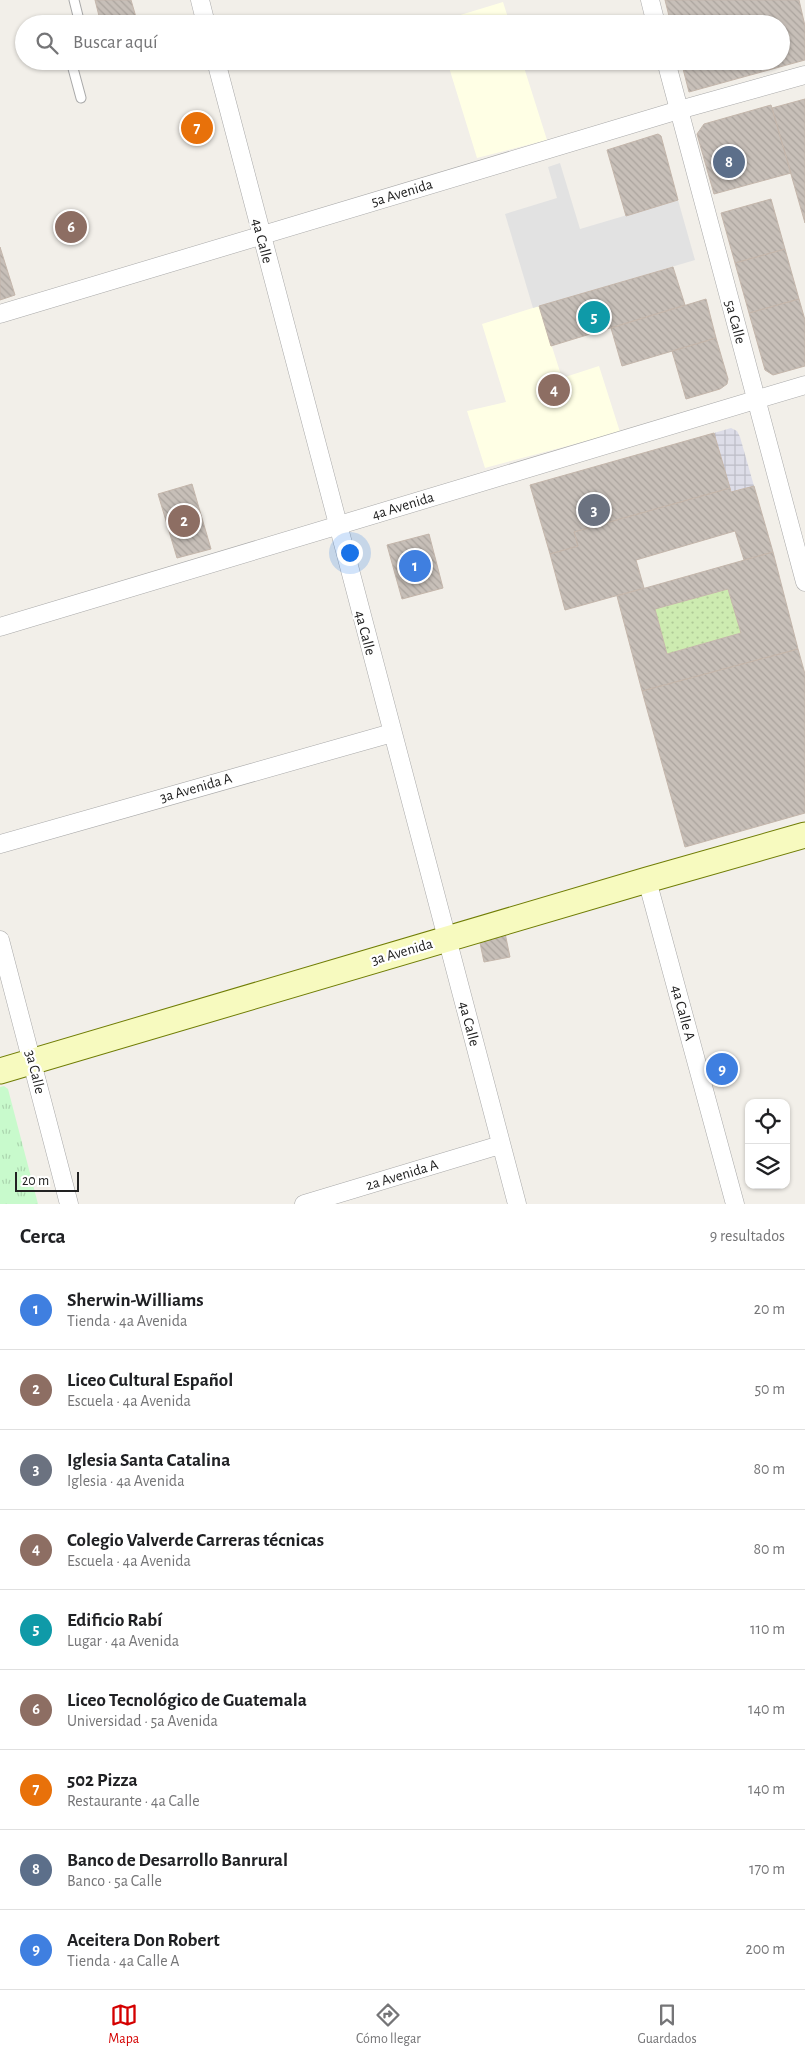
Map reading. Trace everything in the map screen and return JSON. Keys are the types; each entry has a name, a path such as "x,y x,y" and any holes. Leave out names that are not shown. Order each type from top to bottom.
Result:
{"street":[{"path":"200,0 204,15"},
{"path":"650,0 654,15"},
{"name":"4a Calle","path":"218,70 517,1204"},
{"name":"5a Calle","path":"668,70 805,582"},
{"name":"5a Avenida","path":"0,314 805,74"},
{"name":"4a Avenida","path":"0,627 805,385"},
{"name":"3a Avenida A","path":"0,844 392,733"},
{"name":"3a Avenida","path":"0,1071 805,835"},
{"name":"4a Calle A","path":"647,880 735,1204"},
{"name":"3a Calle","path":"0,940 69,1204"},
{"name":"2a Avenida A","path":"304,1204 500,1145"}],"lane":[{"path":"74,0 78,15"},
{"path":"73,70 81,98"}],"shaded area":[{"path":"503,2 507,15 460,15"},
{"path":"450,70 525,70 547,140 477,158"},
{"path":"560,163 580,229 678,200 695,260 533,308 505,214 557,198 548,167"},
{"path":"539,306 562,378 599,366 620,432 485,468 467,411 506,402 482,324"},
{"path":"731,428 737,431 740,437 754,486 731,492 714,433"}],"green space":[{"path":"728,589 741,633 667,654 655,609"},
{"path":"4,1086 8,1089 38,1204 0,1204 0,1087"}],"building":[{"path":"95,0 131,0 135,15 99,15"},
{"path":"665,0 799,0 805,26 805,60 790,64 790,15 669,15"},
{"path":"683,70 769,70 689,92"},
{"path":"805,99 805,223 772,108"},
{"path":"771,105 791,173 714,194 697,134 704,124"},
{"path":"658,134 661,136 678,200 626,216 607,150"},
{"path":"771,199 785,249 735,263 721,213"},
{"path":"0,247 15,295 0,300"},
{"path":"785,249 799,299 749,313 735,263"},
{"path":"673,267 685,305 551,346 539,306"},
{"path":"706,299 716,338 622,366 611,328"},
{"path":"799,299 805,320 805,366 773,375 765,370 749,313"},
{"path":"716,338 728,379 727,384 720,389 686,399 672,351"},
{"path":"714,433 730,488 574,532 578,546 550,554 530,485"},
{"path":"192,484 211,549 177,558 158,494"},
{"path":"754,486 773,552 744,560 735,531 636,560 644,588 565,610 550,554 578,546 574,532 730,488 731,492"},
{"path":"429,534 443,588 402,599 387,545"},
{"path":"773,552 798,649 642,691 617,596","holes":["728,589 741,633 667,654 655,609"]},
{"path":"798,649 805,674 805,813 685,847 642,691"},
{"path":"505,933 510,957 484,962 479,938"},
{"path":"728,1060 731,1072 717,1077 713,1066"}],"place":[{"name":"502 Pizza","path":"197,128"},
{"name":"Banco de Desarrollo Banrural","path":"729,162"},
{"name":"Liceo Tecnológico de Guatemala","path":"71,227"},
{"name":"Edificio Rabí","path":"594,317"},
{"name":"Colegio Valverde Carreras técnicas","path":"554,390"},
{"name":"Iglesia Santa Catalina","path":"594,510"},
{"name":"Liceo Cultural Español","path":"184,521"},
{"name":"Sherwin-Williams","path":"415,566"},
{"name":"Aceitera Don Robert","path":"722,1069"}]}
